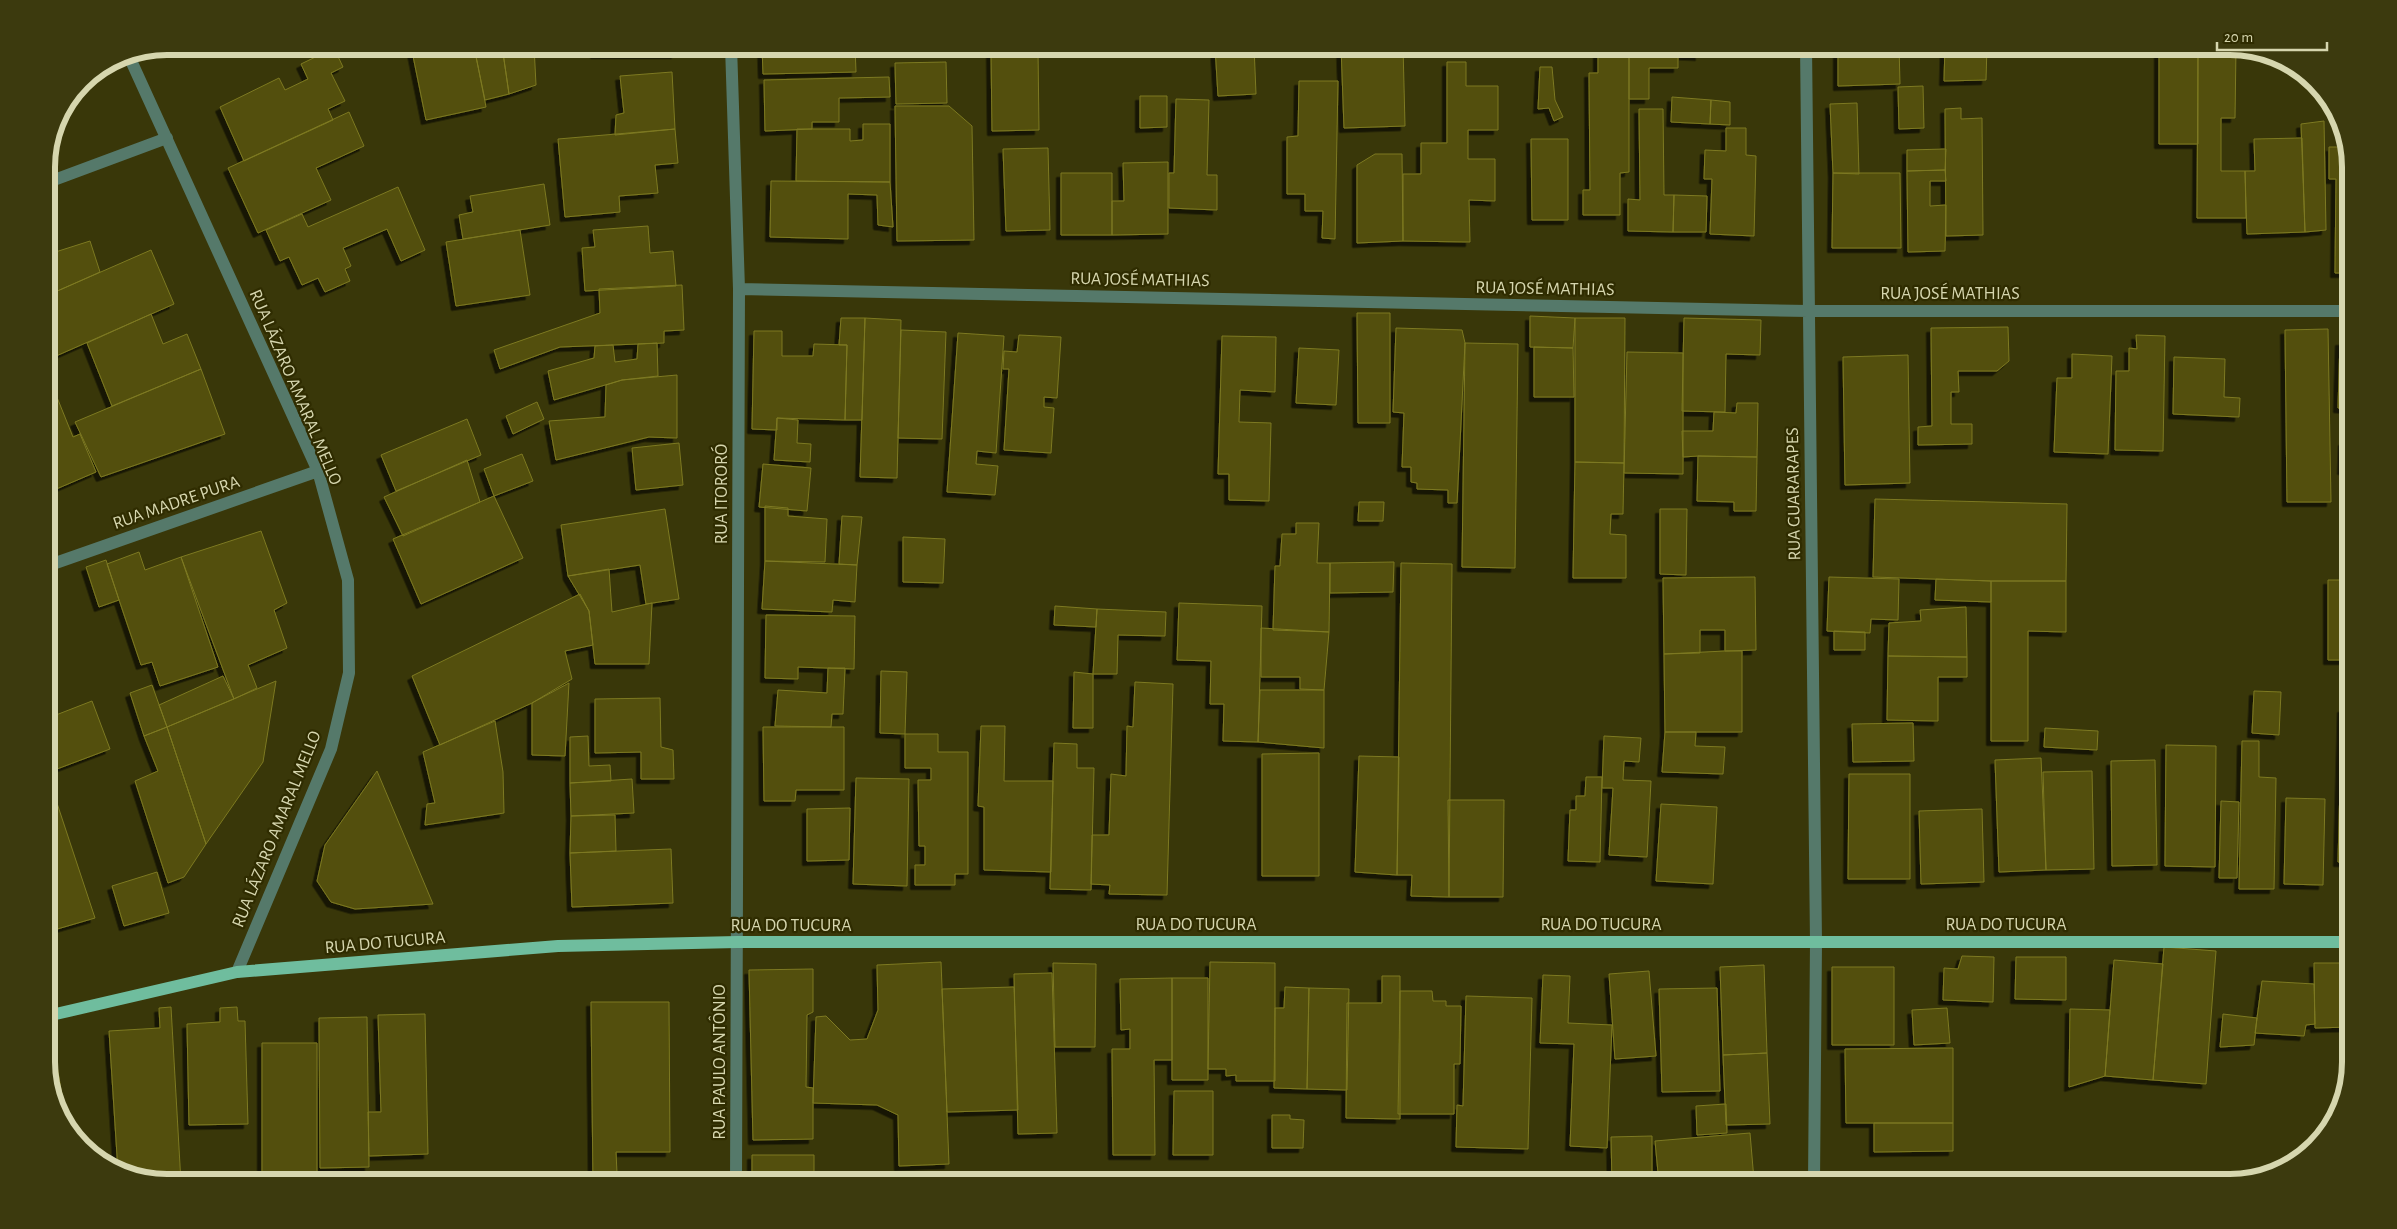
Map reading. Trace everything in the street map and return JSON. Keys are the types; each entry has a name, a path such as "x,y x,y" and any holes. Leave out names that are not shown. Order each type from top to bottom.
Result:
{"main road":[{"name":"RUA DO TUCURA","path":"55,1014 237,972 558,946 737,942 2342,942"}],"street":[{"name":"RUA ITORORÓ","path":"731,55 740,288 737,942"},
{"name":"RUA GUARARAPES","path":"1806,55 1816,942 1814,1174"},
{"name":"RUA LÁZARO AMARAL MELLO","path":"131,61 318,471 348,580 349,673 331,749 237,972"},
{"path":"55,180 167,138"},
{"name":"RUA JOSÉ MATHIAS","path":"740,288 1808,311 2342,311"},
{"name":"RUA MADRE PURA","path":"55,563 318,471"},
{"name":"RUA PAULO ANTÔNIO","path":"736,1174 737,942"}],"building":[{"path":"320,55 337,55 343,67 331,73 345,101 328,109 333,120 244,161 220,107 279,78 285,90 308,79 301,64"},
{"path":"413,55 476,55 486,107 426,120"},
{"path":"476,55 503,55 509,94 485,100"},
{"path":"503,55 534,55 536,85 509,94"},
{"path":"762,55 855,55 856,72 763,74"},
{"path":"991,55 1038,55 1039,130 992,131"},
{"path":"1216,55 1254,55 1256,94 1218,96"},
{"path":"1341,55 1403,55 1405,126 1344,128"},
{"path":"1598,55 1629,55 1629,172 1620,173 1620,215 1583,215 1583,190 1590,190 1589,73 1598,73"},
{"path":"1629,55 1678,55 1678,68 1649,68 1649,99 1629,99"},
{"path":"1838,55 1899,55 1900,84 1838,86"},
{"path":"1945,55 1987,55 1986,80 1944,81"},
{"path":"2159,55 2198,55 2198,144 2159,144"},
{"path":"2198,55 2236,55 2235,118 2221,118 2221,171 2245,171 2246,218 2197,218"},
{"path":"946,62 947,103 896,104 895,63"},
{"path":"1447,62 1466,62 1466,86 1498,86 1498,130 1468,130 1468,159 1495,159 1495,201 1469,200 1470,242 1403,241 1403,174 1421,174 1421,143 1447,143"},
{"path":"1540,67 1552,67 1555,100 1563,117 1554,121 1549,108 1538,109"},
{"path":"672,72 675,129 615,135 616,115 624,113 620,76"},
{"path":"889,77 890,97 839,98 839,122 812,122 812,129 765,131 764,80"},
{"path":"1299,81 1338,81 1335,239 1322,238 1323,211 1305,211 1305,194 1287,194 1287,137 1298,136"},
{"path":"1923,86 1924,128 1899,129 1898,87"},
{"path":"1140,96 1167,96 1167,127 1140,128"},
{"path":"1672,97 1711,100 1710,124 1671,122"},
{"path":"1176,99 1209,100 1207,175 1217,175 1217,210 1169,208 1169,173 1174,173"},
{"path":"1711,100 1730,102 1730,125 1710,124"},
{"path":"1857,103 1859,174 1833,173 1830,104"},
{"path":"895,106 949,106 972,126 974,240 897,241"},
{"path":"1961,108 1961,119 1982,118 1983,235 1946,236 1945,109"},
{"path":"1639,109 1663,109 1664,195 1674,195 1673,232 1628,231 1628,199 1640,200"},
{"path":"349,112 364,146 316,168 331,200 258,233 228,168"},
{"path":"2324,121 2326,230 2305,232 2301,124"},
{"path":"863,124 890,124 890,182 796,181 797,129 850,129 850,141 863,140"},
{"path":"1726,128 1746,128 1746,155 1756,156 1754,236 1710,234 1712,179 1704,179 1705,150 1726,151"},
{"path":"675,129 678,163 655,165 658,193 619,196 620,212 565,217 558,139"},
{"path":"2302,138 2305,232 2247,234 2245,171 2255,171 2254,139"},
{"path":"1531,139 1568,139 1568,220 1532,220"},
{"path":"2329,147 2340,147 2342,160 2342,273 2335,273 2336,179 2329,179"},
{"path":"1048,148 1050,230 1006,231 1003,149"},
{"path":"1946,149 1945,170 1907,171 1907,150"},
{"path":"1375,154 1402,154 1403,241 1357,243 1357,165"},
{"path":"1168,162 1168,234 1112,235 1112,201 1124,201 1123,163"},
{"path":"1945,170 1946,181 1930,181 1930,206 1946,205 1945,251 1908,252 1907,171"},
{"path":"1061,173 1112,173 1112,235 1061,235"},
{"path":"1833,173 1900,173 1901,248 1832,248"},
{"path":"771,181 890,182 893,227 878,225 877,195 848,194 848,239 770,237"},
{"path":"544,184 550,225 463,239 459,215 473,212 470,196"},
{"path":"398,187 425,250 401,261 387,229 343,248 351,266 345,269 350,281 325,292 318,278 302,285 289,257 280,261 266,230 302,214 308,227"},
{"path":"1674,195 1707,196 1706,232 1673,232"},
{"path":"648,226 650,253 673,251 676,286 585,291 582,248 595,247 593,230"},
{"path":"520,230 530,295 456,306 446,242"},
{"path":"90,241 100,272 55,292 55,252"},
{"path":"151,250 174,304 55,356 55,292"},
{"path":"682,285 684,330 664,331 664,343 560,347 500,369 494,350 600,313 599,289"},
{"path":"1357,313 1390,313 1390,423 1358,423"},
{"path":"151,314 163,344 187,334 201,369 112,406 87,343"},
{"path":"1530,316 1575,318 1573,348 1530,347"},
{"path":"841,318 865,318 862,420 845,420 847,345 839,345"},
{"path":"865,318 901,320 897,478 860,477"},
{"path":"1575,318 1625,318 1624,463 1575,462"},
{"path":"1684,318 1761,320 1760,355 1726,354 1725,412 1682,411"},
{"path":"2008,327 2009,361 1997,371 1958,371 1959,392 1951,392 1951,424 1972,424 1972,444 1918,445 1918,427 1932,426 1931,328"},
{"path":"1396,328 1462,330 1465,343 1457,503 1448,503 1448,490 1417,489 1417,483 1411,482 1411,467 1402,467 1404,413 1393,412"},
{"path":"2328,329 2331,502 2287,502 2285,330"},
{"path":"901,330 946,332 942,439 898,438"},
{"path":"754,331 782,331 782,356 813,356 814,344 847,345 845,420 777,418 777,430 752,429"},
{"path":"958,333 1004,336 996,453 977,451 976,464 998,466 995,495 947,492"},
{"path":"1019,335 1061,337 1057,398 1044,397 1044,407 1054,408 1051,453 1004,450 1009,369 1003,369 1004,351 1017,352"},
{"path":"2136,335 2165,336 2163,451 2115,450 2116,371 2129,371 2129,348 2137,349"},
{"path":"1222,336 1276,337 1275,392 1240,390 1239,422 1271,423 1269,501 1229,500 1229,474 1218,474"},
{"path":"2340,341 2342,341 2342,408 2338,408"},
{"path":"657,343 658,376 622,380 554,400 548,371 594,358 595,346 613,345 615,362 637,359 638,344"},
{"path":"1465,343 1518,344 1515,568 1462,567"},
{"path":"1534,347 1573,348 1574,397 1534,397"},
{"path":"1299,348 1339,350 1336,405 1296,403"},
{"path":"1627,352 1683,353 1683,474 1624,473"},
{"path":"2072,354 2112,356 2108,454 2054,452 2057,378 2072,378"},
{"path":"1908,355 1910,483 1845,485 1843,357"},
{"path":"2174,357 2225,359 2224,397 2240,398 2239,417 2173,414"},
{"path":"201,369 225,434 101,477 75,422"},
{"path":"677,375 677,438 649,437 556,460 549,421 605,417 606,385 622,380"},
{"path":"55,392 73,437 80,434 96,472 55,490"},
{"path":"537,402 544,419 513,434 506,416"},
{"path":"1737,403 1758,403 1757,457 1683,457 1682,431 1713,431 1714,412 1736,413"},
{"path":"777,418 798,420 797,443 811,444 810,462 774,460"},
{"path":"467,419 481,455 396,491 381,455"},
{"path":"679,443 683,485 636,490 632,448"},
{"path":"522,454 533,481 494,496 484,469"},
{"path":"1698,456 1757,457 1756,511 1734,511 1734,502 1697,501"},
{"path":"467,460 480,502 403,536 384,497"},
{"path":"1575,462 1624,463 1623,514 1611,514 1610,534 1626,535 1626,578 1573,578"},
{"path":"763,464 811,468 807,511 759,507"},
{"path":"494,496 523,558 421,604 393,539"},
{"path":"1875,499 2067,504 2066,581 1991,581 1873,577"},
{"path":"1359,502 1384,502 1383,521 1358,521"},
{"path":"765,506 788,508 788,516 827,519 825,562 765,561"},
{"path":"665,509 679,599 646,604 640,565 568,576 561,525"},
{"path":"1660,509 1687,509 1686,575 1660,574"},
{"path":"842,516 862,517 857,565 839,564"},
{"path":"1296,523 1319,523 1317,563 1330,563 1329,632 1273,630 1275,566 1280,566 1282,534 1296,534"},
{"path":"261,531 287,603 274,610 287,648 248,665 257,688 234,699 181,557"},
{"path":"903,537 945,539 943,583 903,582"},
{"path":"139,552 145,570 181,557 218,667 160,686 152,662 141,665 107,564"},
{"path":"106,560 119,600 99,607 86,567"},
{"path":"765,561 857,565 855,602 833,600 832,612 762,609"},
{"path":"1394,562 1393,592 1330,593 1330,563"},
{"path":"1401,563 1452,564 1449,897 1411,896 1412,875 1397,875"},
{"path":"609,569 612,612 652,603 649,664 595,664 589,611 568,576"},
{"path":"1755,577 1756,650 1725,651 1725,630 1700,630 1700,653 1664,654 1663,578"},
{"path":"1829,577 1899,579 1898,620 1871,619 1870,633 1827,631"},
{"path":"1936,579 1991,581 1991,602 1935,600"},
{"path":"2328,580 2342,580 2342,660 2328,660"},
{"path":"1991,581 2066,581 2066,632 2028,631 2028,741 1991,741"},
{"path":"580,594 589,611 593,645 565,651 572,679 532,703 440,745 412,676"},
{"path":"1179,603 1262,606 1258,742 1223,741 1224,704 1210,704 1211,661 1177,660"},
{"path":"1055,606 1097,609 1096,627 1054,625"},
{"path":"1966,607 1967,657 1888,656 1889,623 1921,621 1920,610"},
{"path":"1097,609 1166,612 1165,636 1118,635 1117,674 1093,674"},
{"path":"766,615 855,616 854,669 798,667 798,679 765,678"},
{"path":"1261,628 1329,632 1324,690 1300,689 1300,677 1261,677"},
{"path":"1834,631 1865,632 1865,650 1834,650"},
{"path":"1742,651 1742,732 1665,732 1664,654"},
{"path":"1888,656 1967,657 1967,677 1938,677 1938,721 1887,720"},
{"path":"828,668 845,668 843,714 832,714 831,727 775,726 778,690 827,693"},
{"path":"881,671 907,672 905,734 880,733"},
{"path":"1074,672 1093,674 1093,728 1073,728"},
{"path":"223,676 234,699 167,727 159,705"},
{"path":"276,681 263,762 206,844 167,727"},
{"path":"1135,682 1173,684 1167,895 1109,894 1110,885 1091,884 1092,835 1109,835 1111,774 1126,776 1127,726 1133,727"},
{"path":"569,683 565,756 532,755 532,703"},
{"path":"152,685 167,727 144,736 130,693"},
{"path":"1260,690 1324,690 1324,748 1258,742"},
{"path":"2254,691 2281,692 2279,735 2252,733"},
{"path":"660,698 661,747 673,750 674,779 641,779 641,752 595,753 595,699"},
{"path":"92,701 110,749 55,770 55,712 56,715"},
{"path":"2342,708 2342,862 2338,862"},
{"path":"495,721 503,772 504,813 425,825 427,804 435,803 423,752"},
{"path":"1913,723 1914,761 1853,762 1852,724"},
{"path":"981,726 1005,726 1004,781 1053,781 1051,872 984,870 984,807 978,806"},
{"path":"167,727 206,844 184,877 168,883 135,781 158,771 144,736"},
{"path":"763,727 844,727 844,790 796,790 795,801 764,801"},
{"path":"2045,728 2098,731 2097,750 2044,747"},
{"path":"1665,732 1696,732 1695,746 1725,747 1723,774 1662,772"},
{"path":"905,734 938,734 938,752 968,752 968,874 955,874 955,885 915,885 915,865 925,865 925,846 919,846 918,780 931,780 931,768 905,768"},
{"path":"588,736 589,766 610,765 611,781 570,783 570,737"},
{"path":"1604,736 1641,738 1639,762 1624,761 1623,780 1651,781 1647,857 1609,855 1613,788 1602,788"},
{"path":"2242,741 2259,741 2259,777 2276,778 2274,889 2239,889"},
{"path":"1054,743 1077,744 1077,768 1094,768 1091,890 1050,889"},
{"path":"2166,745 2216,746 2215,867 2165,866"},
{"path":"1319,753 1319,876 1262,876 1262,754"},
{"path":"1359,756 1399,757 1397,875 1355,872"},
{"path":"2041,758 2046,870 1999,872 1995,760"},
{"path":"2155,760 2157,865 2112,866 2111,761"},
{"path":"377,771 433,904 355,909 331,902 317,881 325,845"},
{"path":"2092,771 2094,869 2046,870 2043,772"},
{"path":"1849,774 1910,774 1910,879 1848,879"},
{"path":"1586,777 1602,777 1600,862 1568,861 1570,810 1576,810 1576,796 1585,796"},
{"path":"856,778 909,779 907,886 853,884"},
{"path":"632,779 634,813 571,816 570,783"},
{"path":"55,797 95,918 55,930"},
{"path":"2286,798 2325,799 2323,885 2284,884"},
{"path":"1448,800 1504,800 1503,897 1449,897"},
{"path":"2221,801 2239,802 2237,878 2219,878"},
{"path":"1661,804 1717,807 1713,884 1656,881"},
{"path":"850,808 849,860 807,861 807,809"},
{"path":"1982,809 1984,882 1921,884 1919,811"},
{"path":"615,815 616,851 570,853 571,816"},
{"path":"671,849 673,903 572,907 570,853"},
{"path":"157,872 169,913 124,926 112,886"},
{"path":"2164,947 2216,951 2206,1084 2153,1080"},
{"path":"1962,956 1994,957 1993,1002 1943,1000 1944,968 1958,969"},
{"path":"2016,957 2066,957 2066,1000 2015,999"},
{"path":"2114,960 2163,964 2153,1080 2105,1076"},
{"path":"941,962 949,1164 899,1166 898,1115 877,1105 813,1103 816,1017 826,1016 850,1040 867,1039 878,1010 877,965"},
{"path":"1210,962 1275,963 1275,1081 1236,1081 1236,1075 1226,1076 1226,1069 1208,1069"},
{"path":"1053,963 1096,964 1095,1047 1055,1047"},
{"path":"2314,963 2342,963 2342,1027 2315,1028"},
{"path":"1764,965 1767,1053 1723,1055 1720,967"},
{"path":"1832,967 1894,967 1894,1045 1832,1045"},
{"path":"813,969 813,1012 807,1015 806,1087 813,1088 813,1139 753,1140 749,970"},
{"path":"1649,971 1656,1056 1615,1059 1609,974"},
{"path":"1052,973 1057,1133 1018,1134 1014,974"},
{"path":"1543,975 1570,976 1568,1023 1612,1025 1607,1148 1570,1146 1574,1044 1540,1043"},
{"path":"1382,976 1400,976 1400,1119 1346,1118 1347,1003 1382,1003"},
{"path":"1172,978 1172,1060 1154,1060 1155,1155 1113,1155 1112,1049 1130,1049 1130,1029 1121,1030 1120,979"},
{"path":"1172,978 1208,978 1208,1080 1172,1080"},
{"path":"2262,981 2314,984 2315,1024 2306,1025 2304,1036 2255,1033"},
{"path":"1014,987 1018,1110 947,1112 942,989"},
{"path":"1285,987 1309,988 1307,1089 1274,1088 1275,1008 1284,1008"},
{"path":"1309,988 1349,989 1347,1090 1307,1089"},
{"path":"1717,988 1720,1091 1662,1092 1659,989"},
{"path":"1400,991 1432,991 1433,1001 1446,1001 1446,1006 1461,1006 1460,1064 1454,1064 1454,1114 1398,1114"},
{"path":"1466,996 1532,998 1528,1149 1456,1147 1457,1105 1463,1106"},
{"path":"591,1002 669,1002 670,1152 616,1152 617,1173 676,1174 593,1174"},
{"path":"171,1007 180,1174 145,1172 117,1162 109,1031 160,1028 159,1008"},
{"path":"237,1007 238,1021 245,1021 248,1124 189,1125 187,1024 220,1022 220,1008"},
{"path":"1947,1008 1950,1043 1914,1045 1912,1010"},
{"path":"2070,1009 2110,1010 2105,1076 2069,1087"},
{"path":"425,1014 428,1154 369,1156 368,1112 381,1112 378,1015"},
{"path":"2223,1014 2257,1018 2254,1045 2220,1047"},
{"path":"367,1017 369,1167 320,1168 319,1018"},
{"path":"262,1043 317,1043 317,1174 262,1174"},
{"path":"1953,1048 1953,1123 1846,1123 1845,1049"},
{"path":"1767,1053 1770,1124 1726,1125 1723,1055"},
{"path":"56,1060 64,1104 57,1084"},
{"path":"1174,1091 1213,1091 1213,1155 1173,1155"},
{"path":"1726,1104 1727,1133 1697,1135 1696,1106"},
{"path":"1272,1115 1290,1115 1290,1119 1304,1120 1303,1148 1272,1148"},
{"path":"1874,1123 1953,1123 1953,1151 1874,1152"},
{"path":"1750,1133 1753,1174 1658,1174 1655,1141"},
{"path":"1652,1136 1652,1174 1612,1174 1611,1137"},
{"path":"752,1155 814,1155 814,1174 752,1174"}]}
